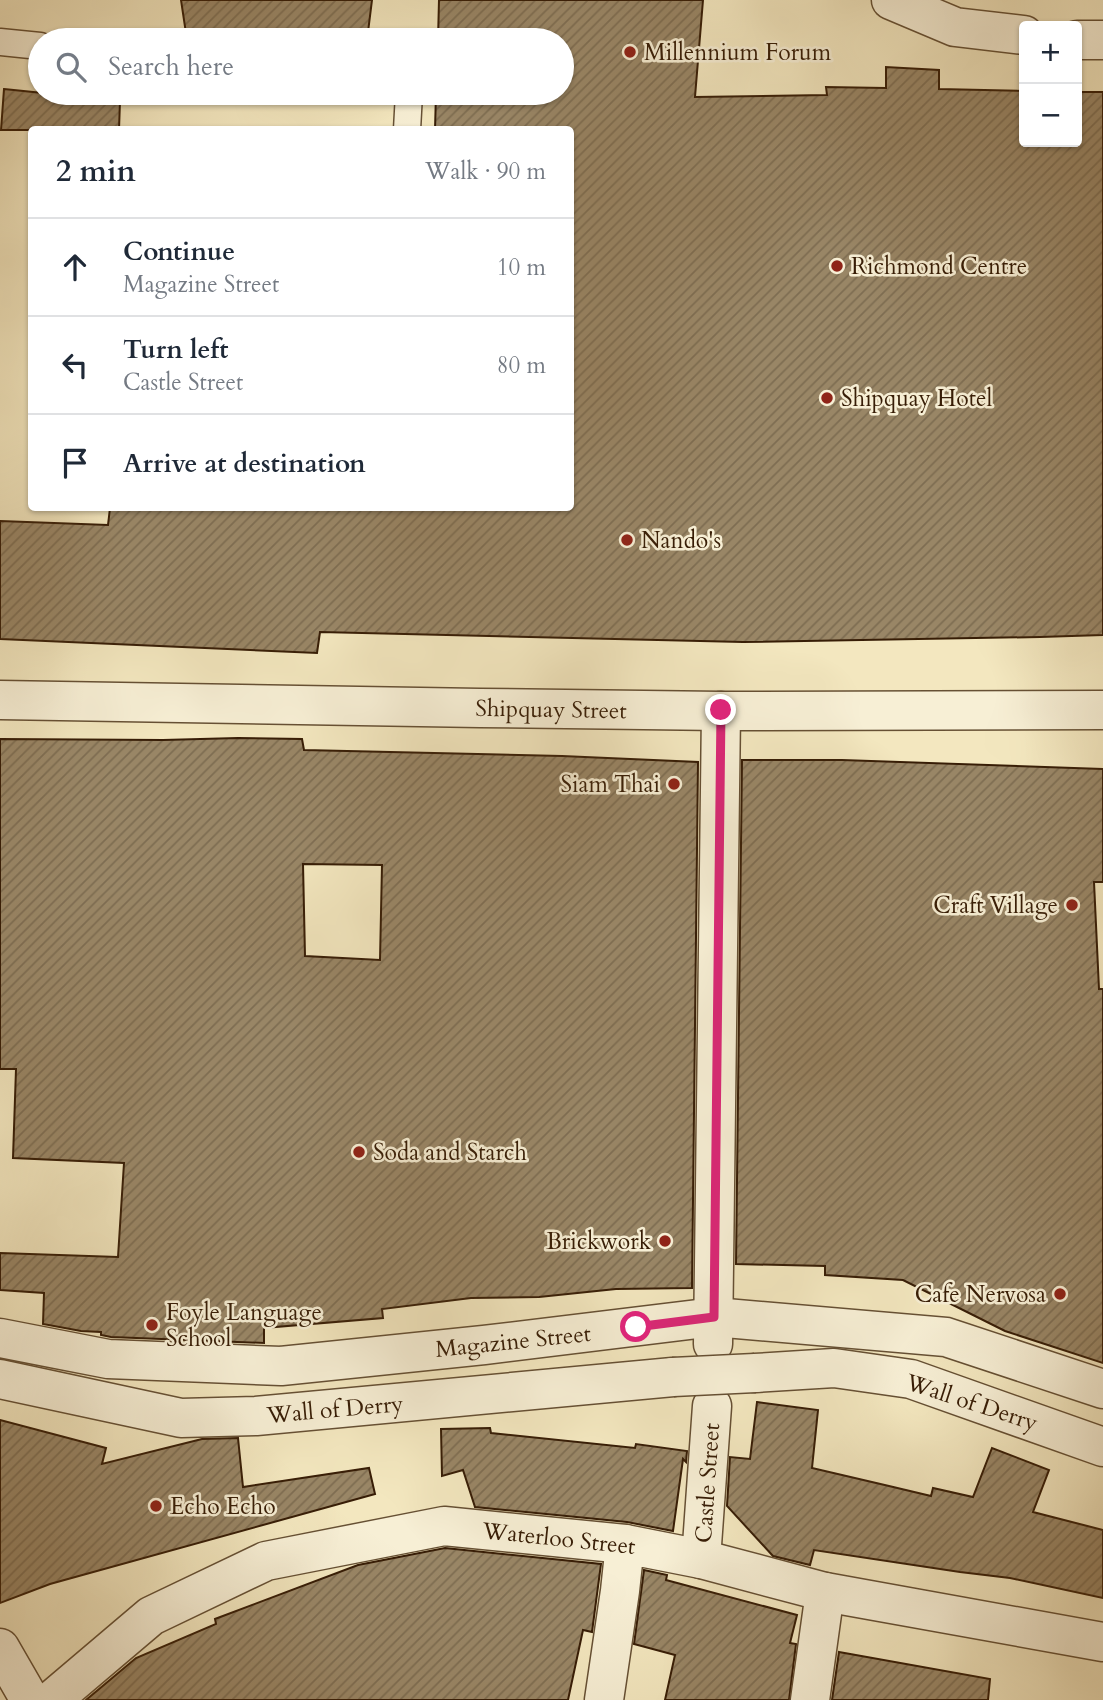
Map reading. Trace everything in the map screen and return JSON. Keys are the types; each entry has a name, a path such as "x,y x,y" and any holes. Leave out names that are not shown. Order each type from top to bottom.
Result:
{"street":[{"path":"891,0 955,27 1019,34"},
{"path":"1082,40 1103,40"},
{"name":"Shipquay Street","path":"0,700 480,708 1103,710"},
{"path":"714,1331 721,710"},
{"name":"Magazine Street","path":"0,1338 108,1359 281,1366 497,1343 714,1331 946,1337 1103,1389"},
{"name":"Wall of Derry","path":"0,1379 181,1418 256,1416 673,1377 834,1368 911,1379 1103,1447"},
{"name":"Castle Street","path":"701,1559 712,1406"},
{"name":"Waterloo Street","path":"52,1700 150,1616 266,1561 444,1526 625,1544 701,1559 825,1592 1103,1642"},
{"path":"604,1700 625,1544"},
{"path":"810,1700 825,1592"},
{"path":"0,1648 30,1700"}],"lane":[{"path":"0,42 28,45"},
{"path":"407,126 408,105"}],"building":[{"path":"181,0 372,0 368,28 185,28"},
{"path":"439,0 703,0 695,97 827,95 826,87 886,88 886,67 939,70 939,89 1019,91 1019,147 1082,147 1082,92 1103,92 1103,635 743,642 320,632 317,653 0,639 0,521 108,525 110,511 574,511 574,126 435,126 436,105 574,105 574,28 438,28"},
{"path":"4,89 28,91 28,105 120,105 119,126 28,126 28,130 1,130"},
{"path":"0,739 302,739 304,750 698,762 692,1288 616,1289 539,1297 471,1298 382,1309 383,1318 264,1328 264,1343 111,1337 101,1335 101,1332 43,1324 44,1293 0,1290 0,1253 118,1257 124,1163 13,1158 16,1069 0,1069","holes":["303,864 382,865 380,960 305,956"]},
{"path":"742,760 842,760 1103,769 1103,882 1094,882 1099,989 1103,989 1103,1363 1005,1331 903,1280 825,1275 825,1266 736,1264"},
{"path":"757,1402 818,1410 812,1468 931,1496 933,1488 973,1497 992,1448 1049,1470 1033,1512 1103,1530 1103,1598 1010,1578 814,1550 810,1565 773,1556 727,1506 730,1457 750,1459"},
{"path":"0,1420 106,1448 102,1464 202,1439 238,1438 243,1487 369,1468 375,1494 50,1584 0,1603"},
{"path":"490,1428 491,1433 635,1448 636,1444 687,1451 686,1462 683,1459 673,1531 627,1522 475,1507 463,1470 442,1476 441,1429"},
{"path":"445,1548 601,1564 592,1632 583,1630 568,1700 86,1700 136,1658 216,1624 215,1619 358,1565"},
{"path":"644,1570 667,1575 666,1580 797,1615 790,1643 796,1644 789,1700 665,1700 675,1655 634,1644"},
{"path":"839,1652 990,1679 988,1700 832,1700"}],"place":[{"name":"Millennium Forum","path":"630,52"},
{"name":"Richmond Centre","path":"837,266"},
{"name":"Shipquay Hotel","path":"827,398"},
{"name":"Nando's","path":"627,540"},
{"name":"Siam Thai","path":"674,784"},
{"name":"Craft Village","path":"1072,905"},
{"name":"Soda and Starch","path":"359,1152"},
{"name":"Brickwork","path":"665,1241"},
{"name":"Cafe Nervosa","path":"1060,1294"},
{"name":"Foyle Language School","path":"152,1325"},
{"name":"Echo Echo","path":"156,1506"}],"route":[{"path":"636,1327 714,1317 721,710"}]}
